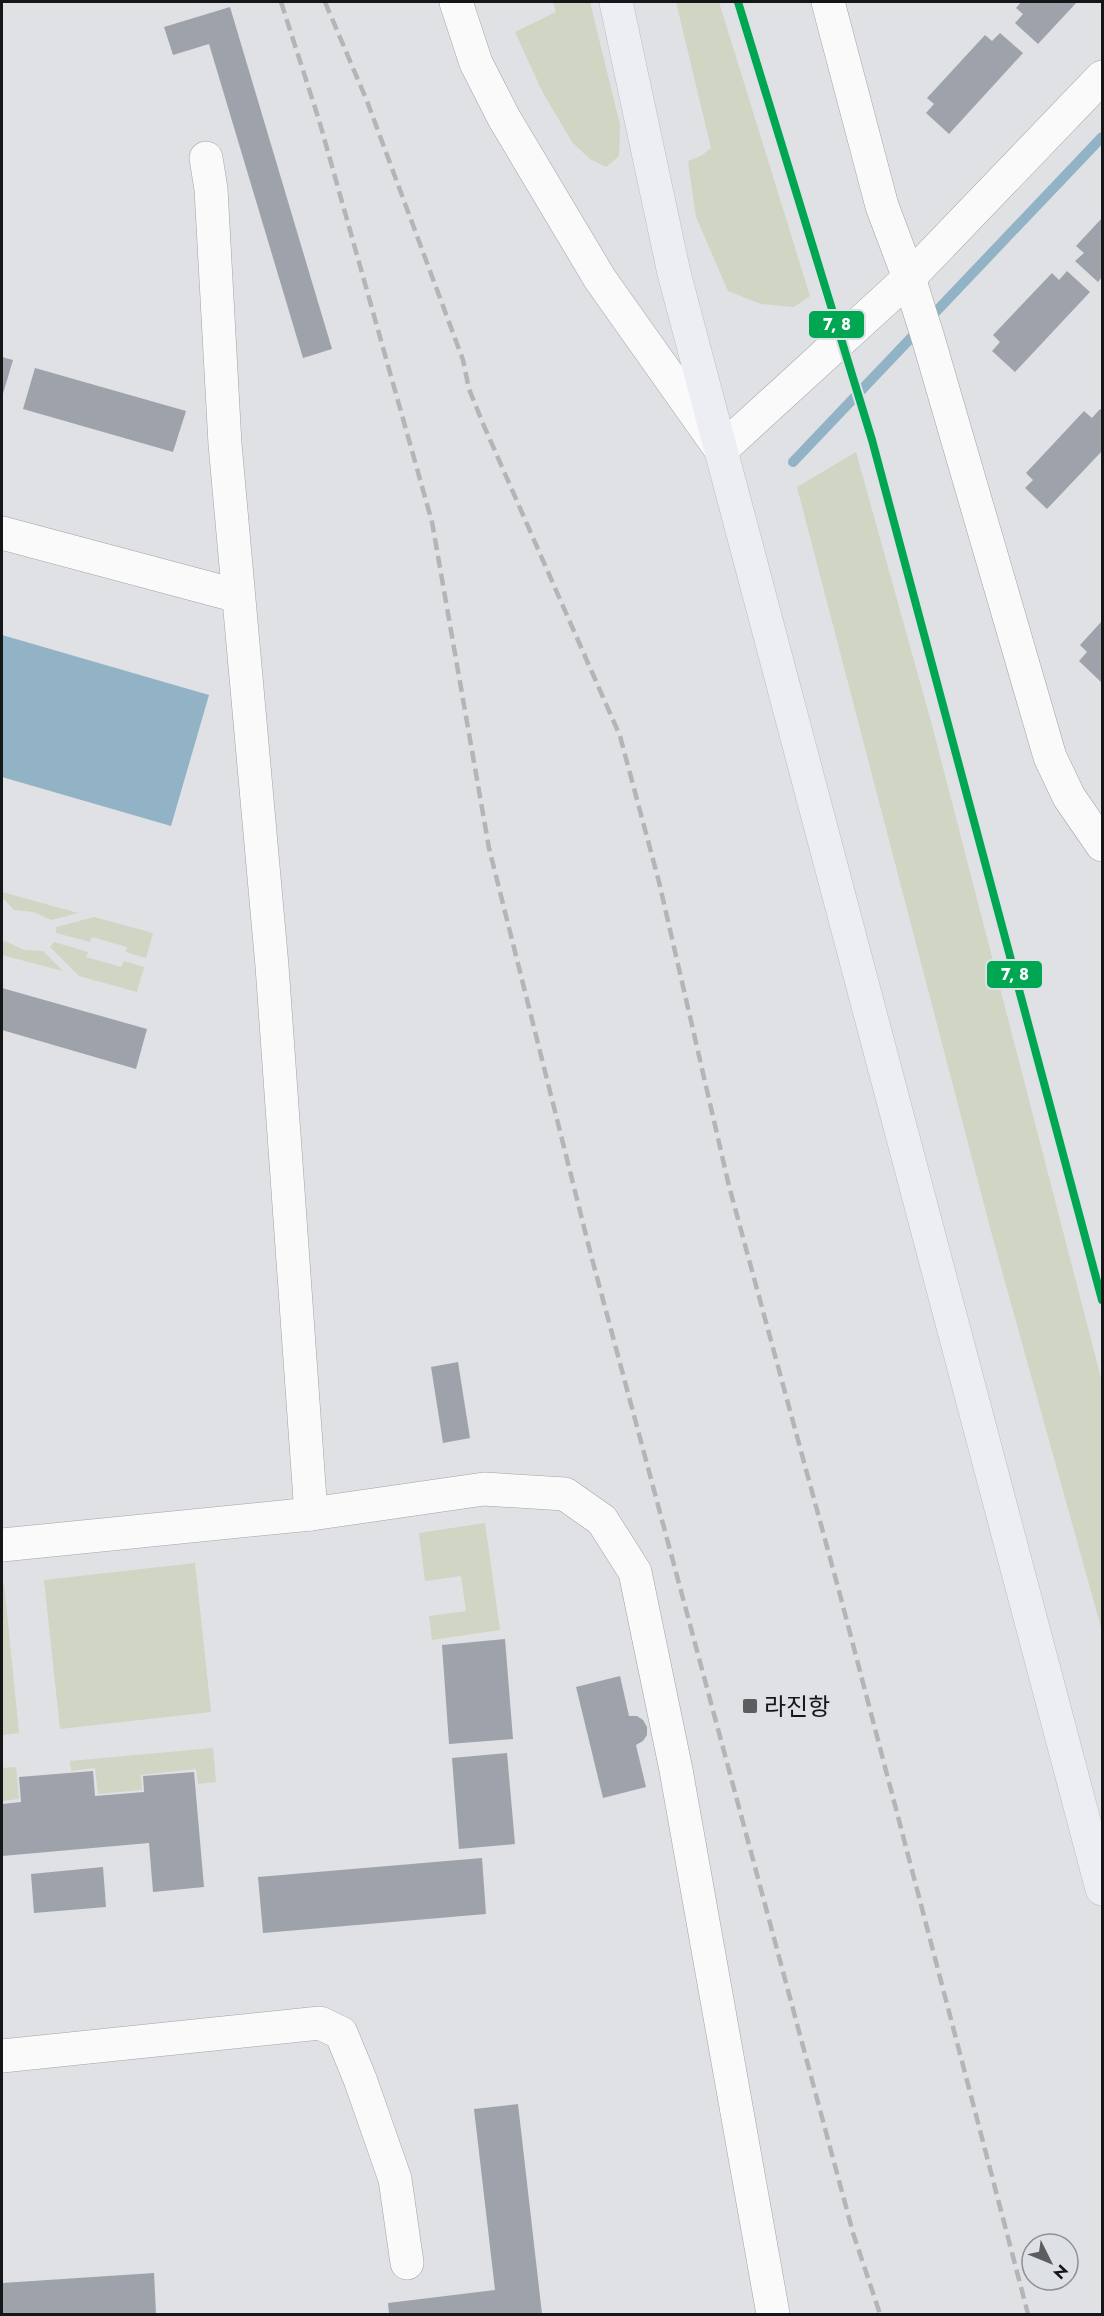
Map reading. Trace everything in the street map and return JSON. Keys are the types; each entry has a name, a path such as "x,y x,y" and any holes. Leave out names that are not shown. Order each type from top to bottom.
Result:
{"highway":[{"path":"616,2 674,273 1102,1889"}],"street":[{"path":"456,2 476,63 504,118 600,279 721,450 909,278 1102,77"},
{"path":"828,2 882,206 924,326 1050,757 1069,797 1102,845"},
{"path":"206,158 211,189 225,444 272,966 311,1514"},
{"path":"2,533 238,596"},
{"path":"2,1545 311,1514 484,1489 565,1494 602,1521 635,1572 676,1770 773,2314"},
{"path":"2,2056 320,2023 341,2033 360,2079 395,2179 406,2263"}],"green space":[{"path":"553,2 590,2 620,125 619,156 606,167 590,159 572,142 542,91 515,32 556,12"},
{"path":"676,2 719,2 810,296 794,307 761,304 728,291 696,217 688,161 701,156 711,148"},
{"path":"856,452 933,729 1102,1382 1102,1631 992,1235 797,487"},
{"path":"2,892 78,913 51,920 34,912 14,910 2,897"},
{"path":"94,917 153,933 146,958 126,952 127,947 92,937 90,942 56,933 56,927"},
{"path":"5,941 24,950 43,951 63,971 2,955 2,942"},
{"path":"54,942 88,952 86,957 121,967 124,961 144,967 137,992 79,976 50,947"},
{"path":"485,1523 500,1630 432,1640 429,1616 466,1611 461,1576 425,1581 419,1533"},
{"path":"195,1563 211,1712 60,1729 44,1580"},
{"path":"4,1584 19,1733 2,1735 2,1585"},
{"path":"213,1748 216,1782 198,1784 196,1769 141,1775 142,1790 98,1794 95,1768 71,1771 70,1761"},
{"path":"16,1767 19,1799 2,1801 2,1768"}],"water":[{"path":"2,635 209,695 171,826 2,777"}],"building":[{"path":"1021,2 1077,2 1038,44 1015,23 1023,14 1016,8"},
{"path":"230,7 332,349 303,358 209,44 173,55 164,27"},
{"path":"1000,33 1023,53 949,134 926,113 934,104 927,98 985,35 992,41"},
{"path":"1102,218 1102,277 1098,282 1075,261 1084,253 1076,246"},
{"path":"1067,271 1090,292 1015,372 992,351 1000,342 993,335 1052,273 1059,280"},
{"path":"2,357 13,360 2,397"},
{"path":"35,368 186,411 173,452 23,409"},
{"path":"1100,409 1102,411 1102,451 1047,509 1025,488 1033,480 1026,473 1084,411 1092,418"},
{"path":"1102,621 1101,682 1079,661 1087,652 1080,645"},
{"path":"2,988 147,1029 136,1069 2,1030"},
{"path":"458,1362 470,1438 443,1443 431,1367"},
{"path":"505,1639 513,1739 449,1744 442,1645"},
{"path":"620,1676 629,1716 637,1716 647,1727 647,1735 636,1745 646,1787 603,1798 576,1687"},
{"path":"507,1753 515,1844 459,1849 452,1758"},
{"path":"93,1771 95,1796 144,1792 143,1776 194,1772 204,1887 153,1892 149,1843 2,1856 2,1804 21,1802 19,1777"},
{"path":"482,1858 486,1914 263,1933 258,1877"},
{"path":"103,1867 106,1907 34,1913 31,1874"},
{"path":"518,2104 542,2314 389,2314 388,2303 495,2290 474,2109"},
{"path":"154,2273 156,2314 2,2314 2,2283"}],"waterway":[{"path":"793,462 1102,137"}],"railway":[{"path":"281,2 319,120 432,522 489,848 591,1255 853,2233 880,2314"},
{"path":"325,2 367,101 463,360 469,389 620,736 659,882 729,1186 839,1591 1028,2314"}],"transit line":[{"path":"738,2 872,440 1102,1300"}],"place":[{"name":"라진항","path":"750,1706"}]}
